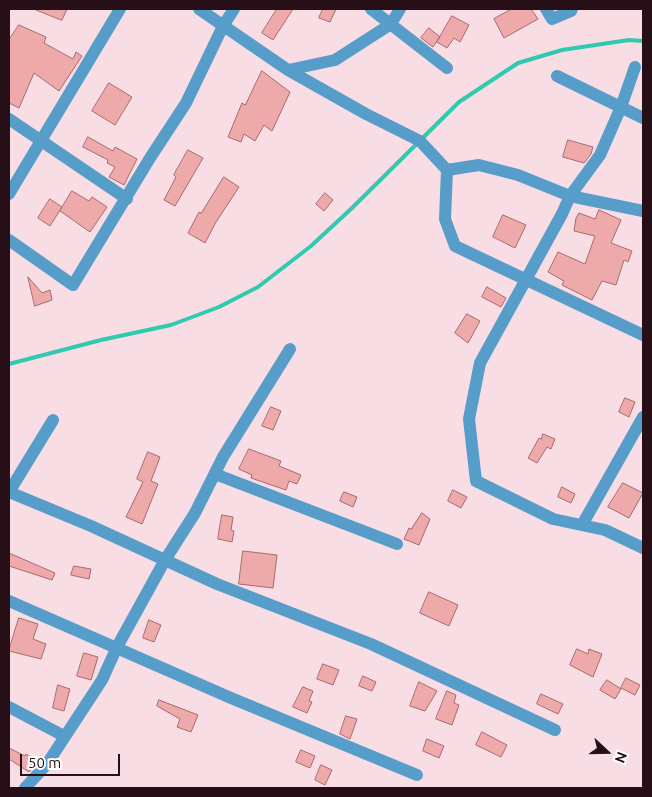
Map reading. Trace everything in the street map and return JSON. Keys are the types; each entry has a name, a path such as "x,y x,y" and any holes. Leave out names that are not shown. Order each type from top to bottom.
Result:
{"street":[{"path":"9,194 120,9"},
{"path":"199,9 288,70 420,142 447,170 445,219 455,246 643,335"},
{"path":"9,240 73,285 127,199 150,158 186,103 234,9"},
{"path":"371,9 446,68"},
{"path":"288,70 335,60 391,24 400,9"},
{"path":"546,9 552,19 571,12 572,9"},
{"path":"635,67 621,107 600,155 570,196 480,363 469,420 476,481 553,519 605,530 643,548"},
{"path":"558,76 643,118"},
{"path":"9,119 40,142 127,199"},
{"path":"447,170 479,164 518,175 570,196 643,211"},
{"path":"25,788 47,764 102,680 117,647 165,560 195,513 223,457 290,349"},
{"path":"582,525 643,417"},
{"path":"53,420 9,492 91,526 217,584 371,644 555,730"},
{"path":"215,474 397,544"},
{"path":"9,601 231,698 418,775"},
{"path":"9,708 64,736"}],"building":[{"path":"34,9 67,9 62,20"},
{"path":"277,9 293,9 273,40 262,33"},
{"path":"323,9 336,9 330,22 319,18"},
{"path":"512,9 531,9 538,19 504,38 494,19"},
{"path":"452,16 469,25 460,42 454,38 447,48 437,42"},
{"path":"19,25 46,37 44,43 73,59 76,52 82,56 59,91 34,73 19,108 9,103 9,40"},
{"path":"429,28 440,37 433,47 421,38"},
{"path":"262,71 290,92 272,131 264,125 255,141 244,134 241,142 228,137 242,103 245,105"},
{"path":"109,83 132,97 115,125 92,111"},
{"path":"88,137 113,151 115,147 137,159 124,185 109,177 115,167 107,163 108,160 83,147"},
{"path":"568,140 593,147 591,154 584,163 563,157"},
{"path":"188,150 203,158 175,206 164,200 176,177 174,175"},
{"path":"224,177 239,187 205,243 188,233 199,212 201,213"},
{"path":"72,191 89,201 92,197 107,207 90,232 60,211"},
{"path":"325,193 333,200 324,211 316,204"},
{"path":"50,199 62,207 50,226 38,218"},
{"path":"599,210 621,220 611,243 632,251 628,262 624,260 616,285 602,281 592,300 562,285 564,281 548,272 558,252 585,264 595,236 574,231 576,218 579,213 595,219"},
{"path":"503,215 526,225 515,248 493,237"},
{"path":"28,277 42,293 50,290 52,300 35,306"},
{"path":"487,287 506,298 501,307 482,297"},
{"path":"467,314 480,321 468,343 455,333"},
{"path":"625,398 635,402 629,417 619,412"},
{"path":"271,407 281,411 273,430 262,426"},
{"path":"543,434 555,439 551,449 547,447 537,463 528,458"},
{"path":"249,449 281,461 279,466 301,475 297,484 289,481 286,490 251,478 252,475 239,469"},
{"path":"148,452 160,457 151,481 158,484 142,524 126,517 143,482 137,479"},
{"path":"623,483 643,493 629,518 608,507"},
{"path":"562,487 575,494 571,503 558,497"},
{"path":"453,490 467,497 461,508 448,501"},
{"path":"344,492 357,497 353,507 340,501"},
{"path":"422,513 430,519 419,545 404,539 409,528 411,529"},
{"path":"222,515 233,517 231,530 234,531 232,542 218,539"},
{"path":"243,551 277,555 273,588 239,584"},
{"path":"9,553 55,573 52,580 9,566"},
{"path":"74,566 91,569 89,579 71,575"},
{"path":"429,592 458,605 449,626 420,613"},
{"path":"19,618 38,624 33,639 46,644 41,659 9,651"},
{"path":"149,620 161,625 154,642 143,638"},
{"path":"577,649 588,654 589,649 602,654 593,677 570,665"},
{"path":"84,653 98,657 91,680 77,676"},
{"path":"323,664 339,670 333,685 317,679"},
{"path":"363,676 376,682 372,691 359,686"},
{"path":"626,678 640,685 635,695 621,688"},
{"path":"607,680 621,689 615,699 600,690"},
{"path":"419,682 437,691 425,711 410,706"},
{"path":"58,685 70,689 64,711 53,708"},
{"path":"303,687 313,691 309,701 312,702 307,713 293,707"},
{"path":"447,691 456,695 454,703 459,705 452,725 436,719"},
{"path":"541,694 563,704 558,714 537,704"},
{"path":"159,700 198,715 191,732 177,727 180,719 157,706"},
{"path":"346,716 357,719 350,739 340,734"},
{"path":"482,732 507,745 501,757 476,745"},
{"path":"427,739 444,746 439,758 423,751"},
{"path":"9,748 25,756 26,754 38,762 29,772 9,759"},
{"path":"301,750 315,756 310,768 296,762"},
{"path":"321,765 332,770 325,785 315,780"}],"waterway":[{"path":"9,364 101,340 171,325 219,307 258,287 311,246 459,102 518,63 562,50 629,40 643,41"}]}
